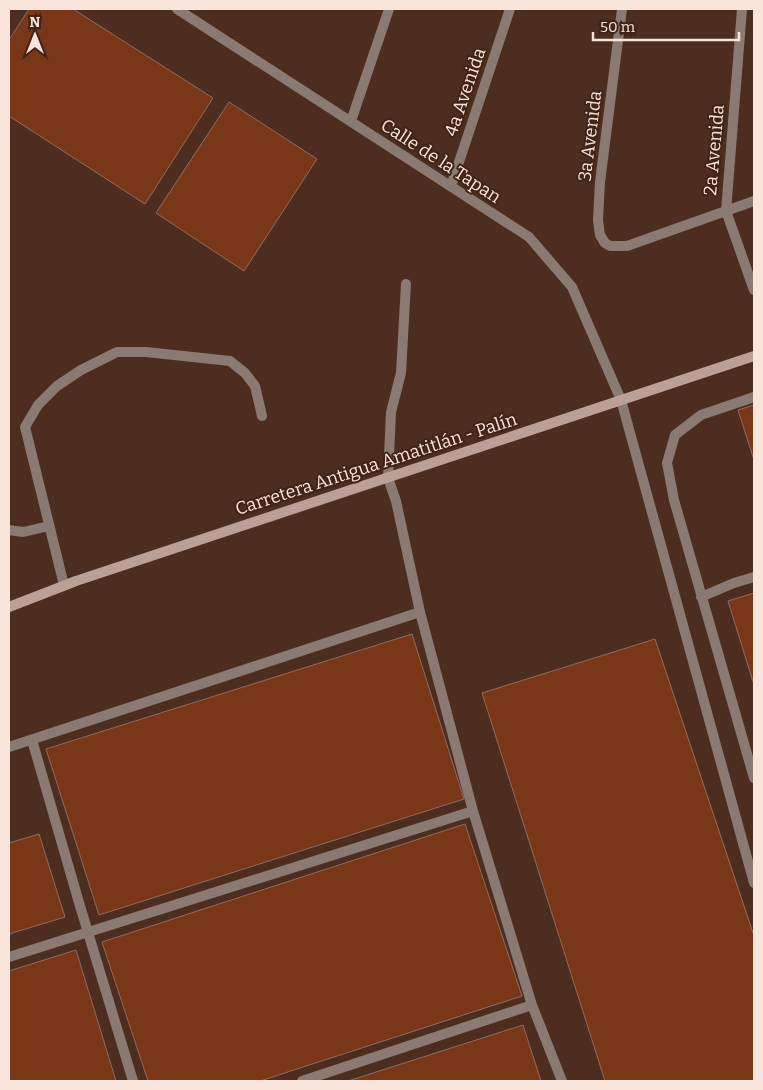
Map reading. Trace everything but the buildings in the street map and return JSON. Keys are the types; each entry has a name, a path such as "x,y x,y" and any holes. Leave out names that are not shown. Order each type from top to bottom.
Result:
{"main road":[{"name":"Carretera Antigua Amatitlán - Palín","path":"9,605 64,585 754,356"}],"street":[{"name":"Calle de la Tapan","path":"177,9 528,237 572,287 621,400 754,883"},
{"path":"351,121 389,9"},
{"name":"4a Avenida","path":"451,186 510,9"},
{"name":"3a Avenida","path":"622,9 600,182 598,220 600,235 605,243 610,246 627,246 726,211"},
{"name":"2a Avenida","path":"742,9 726,211 754,290"},
{"path":"726,211 754,201"},
{"path":"406,284 401,373 391,412 388,478 396,501 420,612 473,811 532,1005 562,1081"},
{"path":"64,585 25,427 38,405 57,386 81,370 117,352 146,352 230,361 245,373 255,386 262,416"},
{"path":"754,397 701,415 675,435 667,464 674,500 754,778"},
{"path":"9,530 23,532 49,526"},
{"path":"701,596 754,577"},
{"path":"9,747 420,612"},
{"path":"32,740 134,1081"},
{"path":"9,957 473,811"},
{"path":"302,1081 532,1005"}]}
